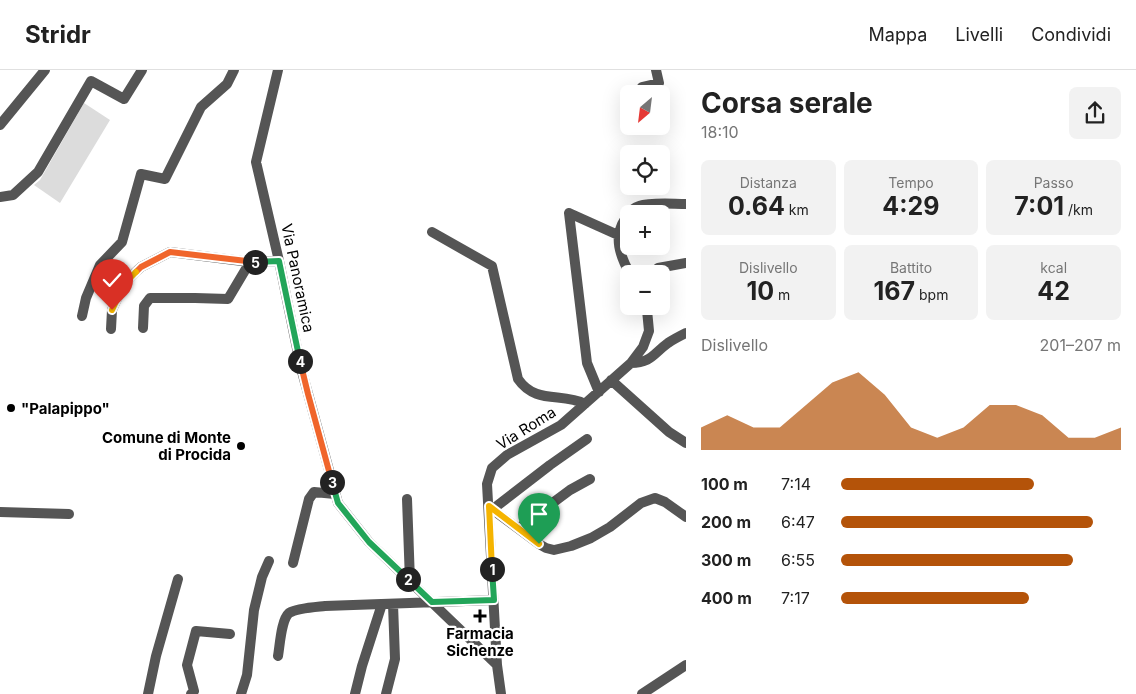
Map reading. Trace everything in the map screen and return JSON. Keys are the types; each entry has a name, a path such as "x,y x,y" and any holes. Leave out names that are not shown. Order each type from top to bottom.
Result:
{"street":[{"path":"0,125 45,70"},
{"path":"0,197 13,195 38,172 91,81 124,99 142,70"},
{"path":"82,316 86,298 100,265 122,242 141,174 165,179 201,107 227,84 234,70"},
{"name":"Via Panoramica","path":"278,70 256,162 301,368 338,503 369,542 498,665"},
{"path":"650,85 659,83 656,70"},
{"path":"626,265 621,254 618,235 620,225 629,212 637,206 648,204 686,204"},
{"path":"599,392 587,363 568,213 618,235"},
{"path":"432,232 492,266 518,379 523,386 541,396 578,400 585,404"},
{"path":"111,329 112,310 124,284 141,267 170,252 250,262 279,261"},
{"path":"144,328 144,306 150,298 228,299 250,262"},
{"path":"670,266 686,263"},
{"name":"Via Roma","path":"501,694 494,600 491,508 488,484 492,468 507,455 561,425 631,363 643,347 649,332 647,315"},
{"path":"631,363 647,361 668,343 686,333"},
{"path":"611,380 669,432 686,443"},
{"path":"587,439 491,508 539,544 554,550 572,546 591,538 610,527 641,503 655,498 665,502 686,517"},
{"path":"519,528 570,490 590,479"},
{"path":"293,563 309,499 314,492 335,494"},
{"path":"407,499 410,581"},
{"path":"0,512 69,514"},
{"path":"241,694 247,675 254,610 262,577 269,561"},
{"path":"148,694 156,656 178,579"},
{"path":"278,656 284,621 290,613 300,610 325,606 494,600"},
{"path":"355,694 382,604"},
{"path":"386,694 395,658 393,604"},
{"path":"191,694 194,691 187,665 196,631 230,634"},
{"path":"642,694 686,665"}],"shaded area":[{"path":"84,103 110,120 60,203 34,185 40,180"}],"place":[{"name":"\"Palapippo\"","path":"11,408"},
{"name":"Comune di Monte di Procida","path":"241,446"},
{"name":"Farmacia Sichenze","path":"480,616"}],"route":[{"path":"112,310 124,284 141,267 170,252 250,262 279,261 301,368 338,503 369,542 432,602 494,600 489,506 539,544"}]}
